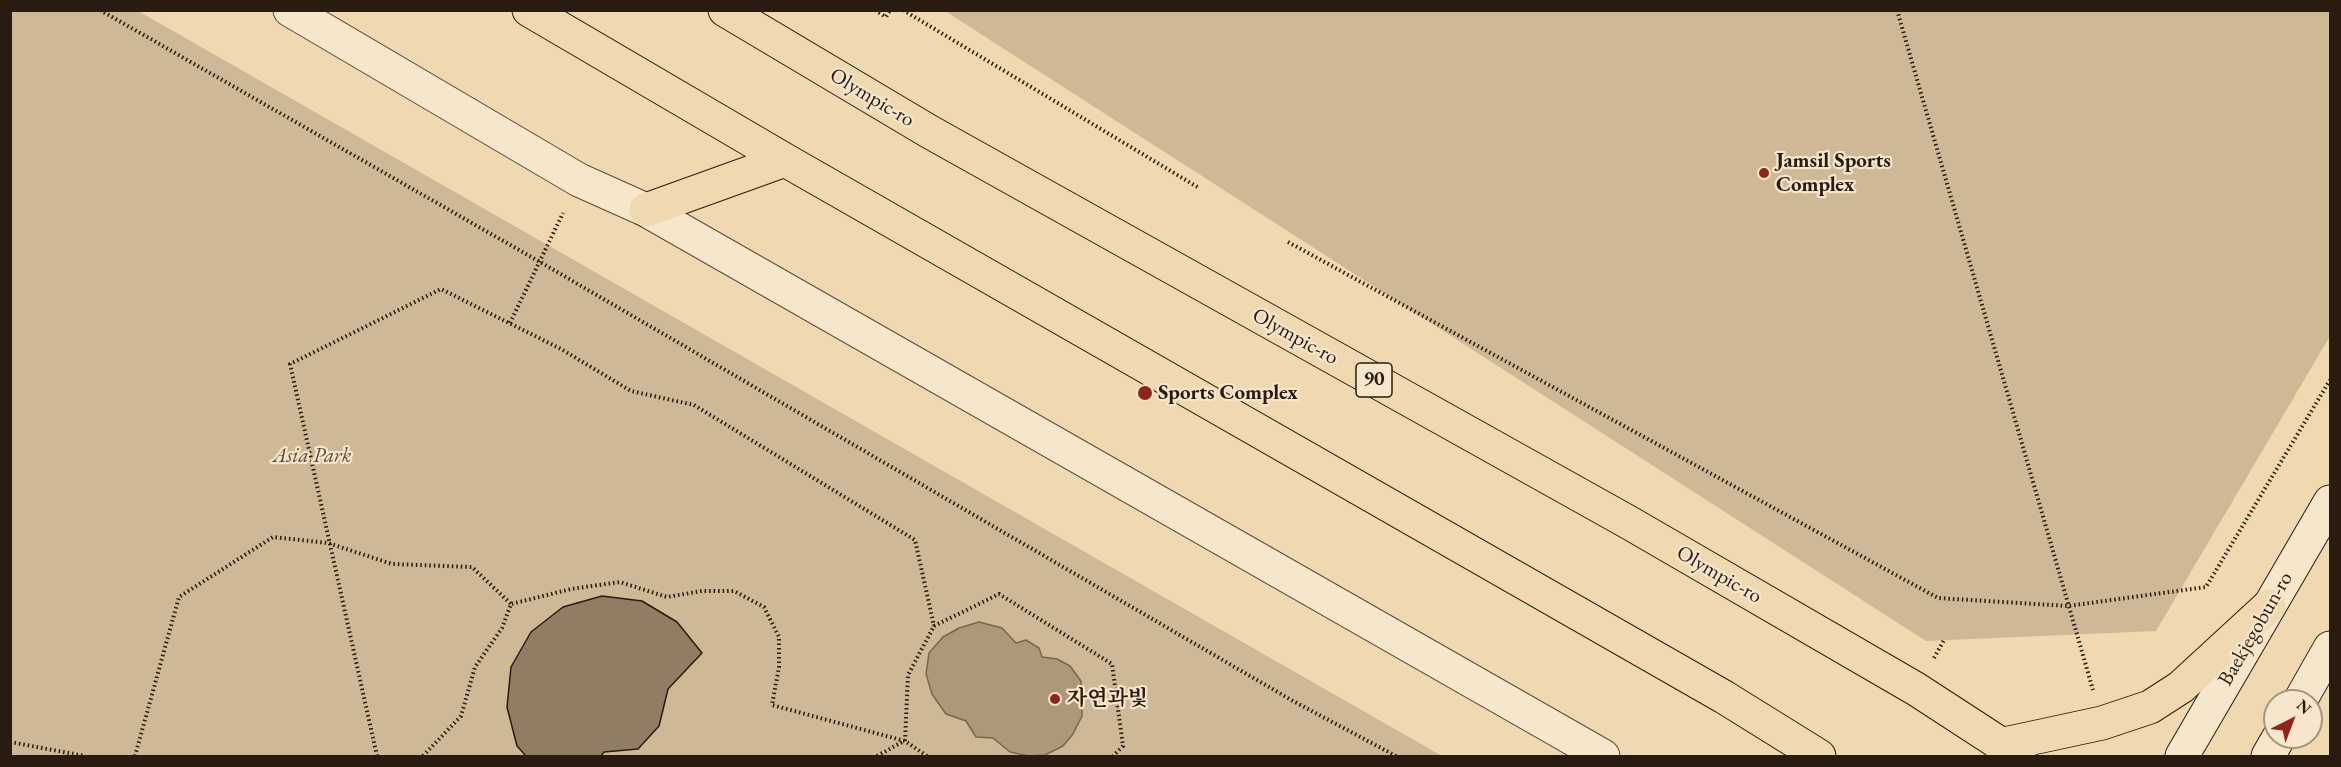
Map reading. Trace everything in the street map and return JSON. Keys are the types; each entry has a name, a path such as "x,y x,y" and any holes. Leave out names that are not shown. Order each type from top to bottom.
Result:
{"main road":[{"path":"529,10 785,160 1724,697 1819,756"},
{"name":"Olympic-ro","path":"725,10 930,132 1638,528 1916,689 2009,751"},
{"path":"646,210 785,160"},
{"path":"2009,751 2150,707 2181,687 2270,606"}],"street":[{"path":"290,10 579,180 646,210 1603,756"},
{"name":"Baekjegobun-ro","path":"2182,756 2331,502"},
{"path":"2307,689 2331,648"}],"path":[{"path":"100,10 540,262 1293,701 1396,756"},
{"path":"875,10 886,16 890,10"},
{"path":"903,10 1199,188"},
{"path":"1897,10 2102,723"},
{"path":"510,323 579,180"},
{"path":"1288,242 1938,598 2068,606 2206,586 2331,380"},
{"path":"377,756 290,364 441,289 561,349 631,391 694,405 915,540 934,626"},
{"path":"135,756 179,597 273,537 328,543 392,564 472,567 511,604"},
{"path":"511,604 571,588 620,582 667,597 702,591 734,591 764,607 778,637 779,667 772,705 905,741 927,756"},
{"path":"905,741 908,675 934,626 999,594 1112,664 1123,746 1113,756"},
{"path":"423,756 461,716 475,667 502,628 511,604"},
{"path":"877,756 905,741"},
{"path":"10,742 84,756"}],"green space":[{"name":"Asia Park","path":"10,11 138,11 1442,756 11,756"},
{"name":"Jamsil Sports Complex","path":"945,11 2330,11 2330,336 2156,631 1926,641"}],"shaded area":[{"path":"979,622 1002,628 1016,643 1026,640 1039,648 1042,657 1057,659 1070,666 1081,681 1082,716 1073,734 1063,746 1045,755 1029,756 1010,752 993,738 976,737 966,721 946,714 932,694 926,674 929,653 943,637 959,628"}],"building":[{"path":"602,596 642,601 677,622 702,653 668,689 659,726 638,749 604,752 601,756 526,756 517,746 507,707 511,667 531,632 563,607"}],"place":[{"name":"Jamsil Sports Complex","path":"1764,173"},
{"name":"Sports Complex","path":"1145,393"},
{"name":"자연과빛","path":"1055,699"}]}
